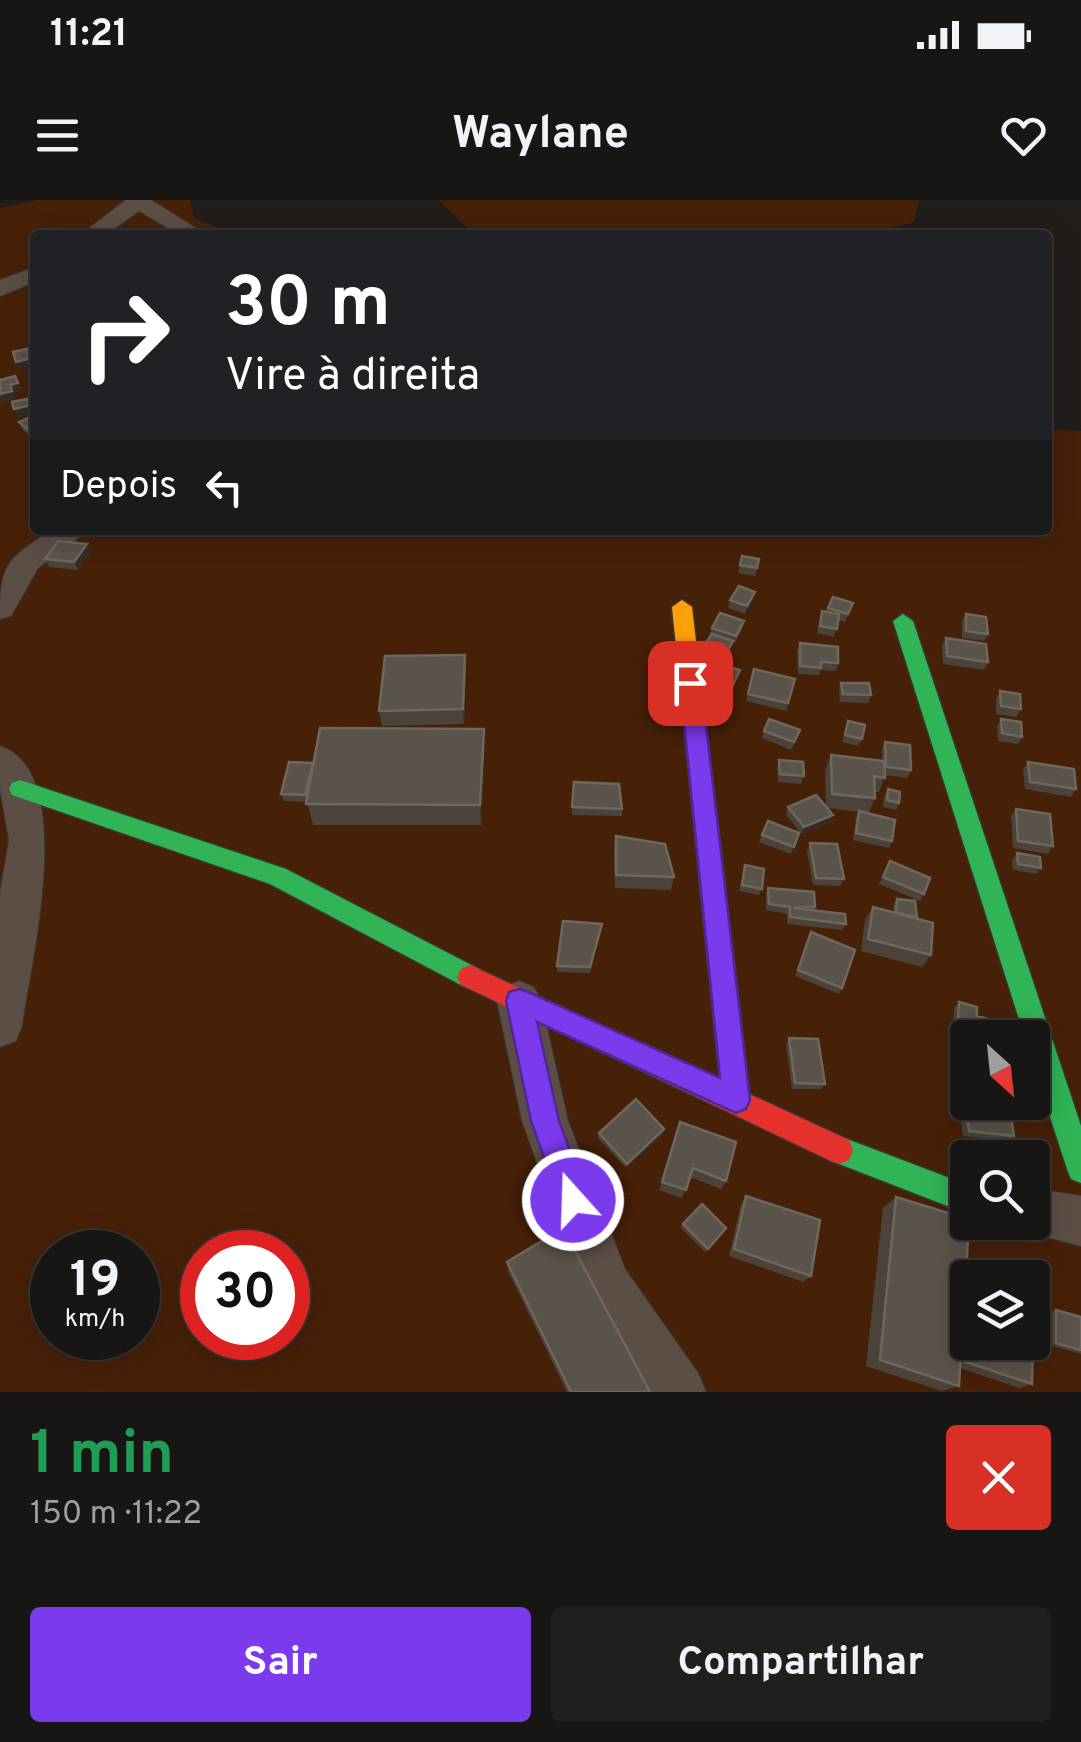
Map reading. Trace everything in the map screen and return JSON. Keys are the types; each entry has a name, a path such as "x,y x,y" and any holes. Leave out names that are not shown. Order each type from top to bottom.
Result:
{"street":[{"path":"99,230 139,201 188,230"},
{"path":"0,290 30,276"},
{"path":"0,608 13,564 65,535"},
{"path":"682,607 736,1100"},
{"path":"903,621 1081,1169"},
{"path":"10,774 278,876 519,1001 736,1100 811,1139 950,1193"},
{"path":"0,1026 28,840 10,774"},
{"path":"519,1001 545,1121 606,1285 679,1392"},
{"path":"1050,1215 1081,1221"}],"shaded area":[{"path":"38,200 190,200 194,218 223,230 30,230 30,535 1052,535 1052,429 1081,431 1081,1392 0,1392 0,208"},
{"path":"438,200 919,200 914,222 884,230 470,230"}],"building":[{"path":"30,348 30,358 16,362 13,352"},
{"path":"15,376 18,383 10,385 12,391 0,394 0,380"},
{"path":"27,399 30,405 14,409 12,402"},
{"path":"30,417 30,431 19,422"},
{"path":"58,541 87,544 74,562 45,559"},
{"path":"742,556 759,559 757,568 740,565"},
{"path":"739,586 755,592 747,606 730,600"},
{"path":"833,597 853,603 848,614 828,608"},
{"path":"822,611 839,614 837,629 820,626"},
{"path":"720,613 744,621 736,636 712,628"},
{"path":"966,614 986,617 988,634 966,631"},
{"path":"712,634 733,641 727,652 705,644"},
{"path":"946,638 986,644 988,662 947,656"},
{"path":"800,643 838,647 838,663 821,662 821,668 800,666"},
{"path":"465,655 463,709 379,711 385,656"},
{"path":"713,662 740,670 732,687 706,679"},
{"path":"754,669 795,679 788,703 748,694"},
{"path":"841,683 869,683 871,695 843,694"},
{"path":"1000,691 1020,694 1021,709 1001,706"},
{"path":"769,719 800,730 794,742 764,731"},
{"path":"1001,719 1021,722 1022,737 1002,733"},
{"path":"848,721 865,725 862,739 845,735"},
{"path":"320,728 484,729 480,805 306,804"},
{"path":"885,742 910,745 911,770 886,767"},
{"path":"831,755 884,761 885,778 874,776 875,798 832,794"},
{"path":"779,760 803,762 804,776 780,774"},
{"path":"289,762 313,763 305,795 281,794"},
{"path":"1028,762 1074,769 1076,789 1030,782"},
{"path":"574,782 619,784 622,809 572,807"},
{"path":"888,789 900,792 899,803 887,800"},
{"path":"816,795 833,815 804,827 788,807"},
{"path":"1016,809 1050,814 1053,846 1018,841"},
{"path":"859,811 895,820 892,841 856,833"},
{"path":"768,821 799,833 794,847 762,835"},
{"path":"616,836 665,844 674,877 616,875"},
{"path":"810,843 837,844 844,879 816,878"},
{"path":"1017,853 1040,857 1041,868 1018,864"},
{"path":"890,861 930,878 924,894 883,877"},
{"path":"745,865 764,869 762,889 742,885"},
{"path":"768,888 814,892 815,907 794,908 845,914 846,924 790,917 790,907 769,904"},
{"path":"897,899 915,901 917,917 896,913"},
{"path":"873,907 933,923 931,955 868,939"},
{"path":"563,921 602,924 590,967 557,966"},
{"path":"811,932 855,950 842,988 798,970"},
{"path":"959,1002 977,1007 977,1016 992,1020 958,1020"},
{"path":"789,1038 818,1039 825,1084 795,1083"},
{"path":"636,1099 664,1129 627,1164 599,1133"},
{"path":"967,1120 1012,1120 1014,1136 969,1131"},
{"path":"680,1122 736,1142 726,1181 693,1168 686,1190 662,1182"},
{"path":"746,1196 820,1220 811,1276 734,1249"},
{"path":"896,1197 950,1214 950,1240 968,1240 967,1260 950,1260 950,1360 961,1360 959,1386 880,1360"},
{"path":"702,1204 726,1228 708,1249 683,1224"},
{"path":"563,1228 650,1392 571,1392 507,1262"},
{"path":"1056,1310 1081,1317 1081,1350 1056,1343"},
{"path":"963,1360 1032,1360 1032,1384 963,1361"}],"traffic: fast":[{"path":"903,621 1081,1169"},
{"path":"20,789 278,876 470,977"},
{"path":"839,1150 950,1193"}],"traffic: slow":[{"path":"682,607 736,1100"}],"traffic: jam":[{"path":"470,977 839,1150"}],"route":[{"path":"573,1200 545,1121 519,1001 736,1100 690,683"}]}
